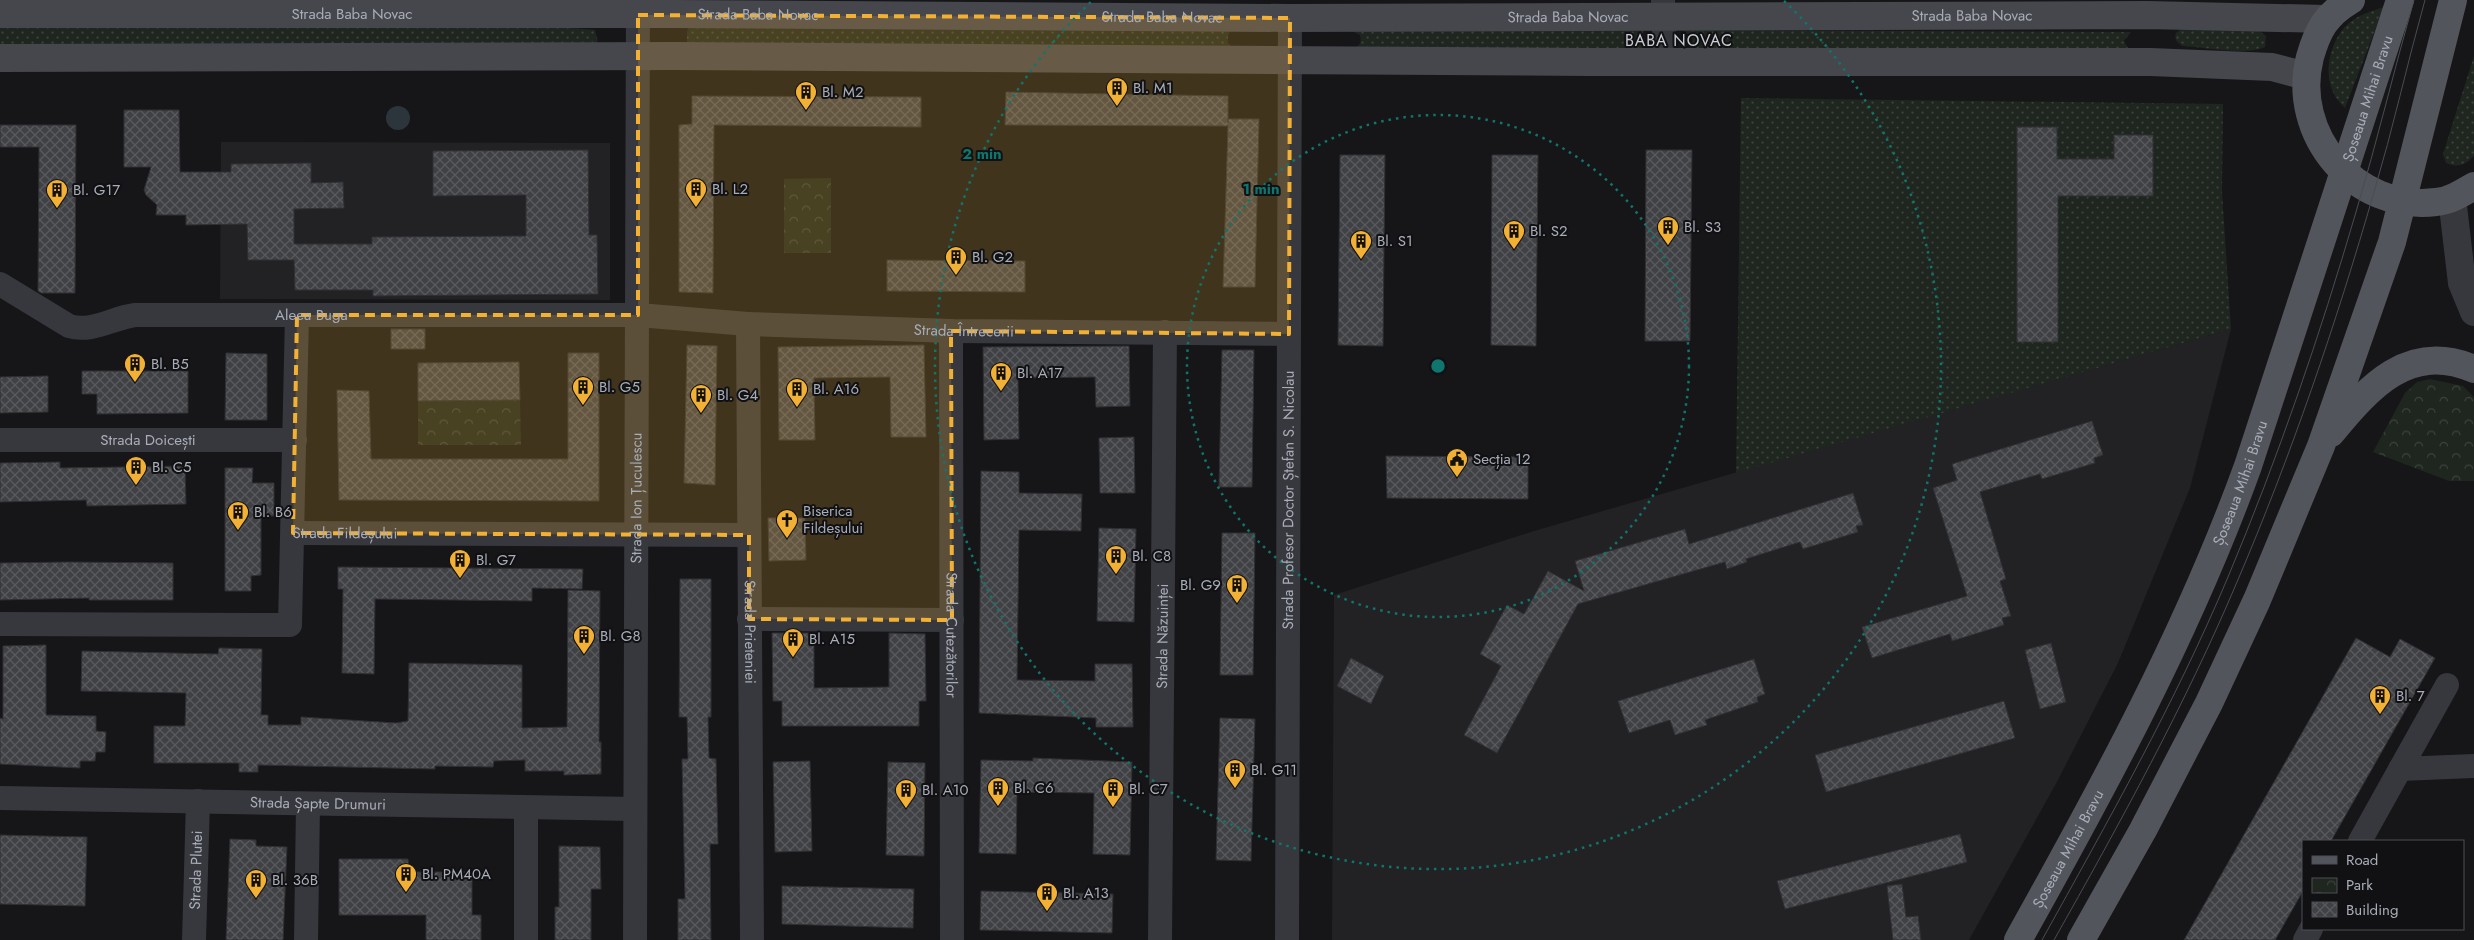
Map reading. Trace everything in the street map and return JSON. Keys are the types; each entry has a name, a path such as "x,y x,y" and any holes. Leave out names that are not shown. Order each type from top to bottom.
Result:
{"main road":[{"name":"Șoseaua Mihai Bravu","path":"2018,940 2113,767 2151,693 2207,574 2248,466 2342,172 2400,0"},
{"path":"2080,940 2143,830 2209,703 2260,591 2321,446 2392,242 2453,0"},
{"path":"2338,6 2316,38 2306,76 2307,105 2315,132 2323,148 2342,172 2374,192 2403,202 2437,202 2463,192"},
{"name":"Strada Baba Novac","path":"0,14 638,7 1290,18 1664,9 2147,15 2338,6"},
{"path":"0,58 638,56 2151,62 2272,67 2306,76"},
{"path":"2321,446 2362,398 2389,376 2408,365 2422,360 2437,359 2474,368"}],"street":[{"name":"Strada Ion Țuculescu","path":"635,940 638,7"},
{"path":"1664,9 1665,61"},
{"name":"Strada Profesor Doctor Ștefan S. Nicolau","path":"1287,940 1290,18"},
{"path":"2463,192 2462,283 2474,312"},
{"name":"Aleea Buga","path":"0,284 69,326 79,329 93,328 118,318 135,315 638,315"},
{"path":"293,533 297,315"},
{"name":"Strada Întrecerii","path":"638,315 748,324 951,330 1289,334"},
{"name":"Strada Prieteniei","path":"748,324 752,940"},
{"name":"Strada Cutezătorilor","path":"951,330 952,940"},
{"name":"Strada Năzuinței","path":"1160,940 1165,332"},
{"name":"Strada Doicești","path":"0,440 295,440"},
{"name":"Strada Fildeșului","path":"0,624 290,625 293,533 749,535"},
{"path":"749,620 952,620"},
{"path":"2361,840 2447,685"},
{"path":"2400,769 2474,766"},
{"name":"Strada Șapte Drumuri","path":"0,798 636,809"},
{"name":"Strada Plutei","path":"194,940 198,801"},
{"path":"306,940 308,804"},
{"path":"526,808 526,940"}],"highlighted area":[{"path":"638,15 1290,18 1289,334 951,331 952,620 749,619 749,535 293,533 297,315 638,315"}],"shaded area":[{"path":"398,106 407,109 410,118 407,127 398,130 389,127 386,118 389,109"},
{"path":"221,142 610,143 610,300 220,299"},
{"path":"2231,329 2190,488 2118,663 2058,780 1969,940 1332,940 1334,595 1534,531"}],"green space":[{"path":"2384,7 2345,108 2335,96 2329,78 2330,57 2333,47 2342,30 2349,23 2361,15"},
{"path":"690,26 1233,27 1229,34 1228,43 1234,48 687,42 687,31"},
{"path":"0,27 571,28 595,30 598,42 592,47 0,47"},
{"path":"1647,28 1641,34 1640,43 1648,52 1351,51 1356,48 1361,38 1360,35 1350,30"},
{"path":"2181,29 2258,30 2266,36 2265,47 2257,50 2237,51 2183,46 2175,37 2176,33"},
{"path":"1684,30 2131,32 2124,41 2129,50 1685,52 1691,47 1693,40"},
{"path":"2474,56 2474,156 2468,162 2461,165 2450,165 2446,163 2443,154"},
{"path":"1741,98 2223,104 2222,192 2231,329 1736,473"},
{"path":"831,178 831,253 784,253 784,179"},
{"path":"2430,379 2463,386 2474,397 2474,481 2449,481 2373,452 2405,393 2417,382"},
{"path":"520,400 521,445 418,445 418,401"}],"building":[{"path":"1006,92 1228,96 1228,119 1259,119 1255,287 1223,287 1228,126 1005,125"},
{"path":"692,96 921,97 921,127 714,125 713,293 679,292 679,125 692,124"},
{"path":"124,110 179,110 180,172 231,172 231,164 311,163 311,183 343,182 344,208 294,209 294,244 372,244 372,237 526,236 526,195 433,196 433,151 588,150 589,235 597,235 598,294 373,296 373,290 295,290 294,260 248,260 247,224 186,225 186,215 156,215 157,205 146,195 144,190 151,167 124,167"},
{"name":"Bl. G17","path":"0,125 76,125 75,293 41,293 38,291 39,147 0,147"},
{"path":"2017,127 2057,127 2057,159 2114,159 2114,135 2153,135 2153,196 2058,196 2058,342 2017,342"},
{"name":"Bl. S3","path":"1646,150 1692,150 1690,341 1645,341"},
{"name":"Bl. S1","path":"1340,155 1385,155 1383,346 1338,345"},
{"name":"Bl. S2","path":"1492,155 1538,155 1536,346 1491,345"},
{"name":"Bl. G2","path":"887,260 1025,261 1025,292 887,291"},
{"path":"391,329 425,329 425,349 391,349"},
{"name":"Bl. G4","path":"687,345 717,346 715,485 684,483"},
{"name":"Bl. A16","path":"924,345 926,437 891,437 890,377 814,378 815,440 779,440 778,347"},
{"name":"Bl. A17","path":"1129,346 1130,406 1096,407 1095,377 1018,378 1019,439 984,440 983,347"},
{"path":"1222,350 1254,350 1252,487 1219,487"},
{"path":"226,353 267,354 267,420 225,420"},
{"path":"568,353 599,353 599,501 339,500 337,390 369,391 371,459 568,459"},
{"path":"519,362 520,400 418,401 418,363"},
{"name":"Bl. B5","path":"82,371 188,371 188,413 97,414 97,394 82,394"},
{"path":"48,376 48,412 0,413 0,377"},
{"path":"2092,421 2103,455 2094,458 2095,463 2042,479 2040,474 1980,492 2006,579 2000,581 2011,616 2002,618 2004,625 1952,641 1950,634 1872,658 1862,627 1967,596 1933,488 1957,480 1952,464"},
{"path":"1134,437 1135,493 1100,493 1099,438"},
{"name":"Secția 12","path":"1386,456 1528,457 1528,499 1387,498"},
{"path":"60,462 60,468 185,466 186,504 87,506 86,500 0,502 0,463"},
{"name":"Bl. B6","path":"225,468 253,468 252,483 274,483 274,516 261,516 261,575 251,576 251,591 225,591"},
{"path":"981,471 1019,472 1019,493 1082,494 1081,531 1019,530 1017,680 1095,681 1095,664 1132,664 1133,727 1096,727 1096,718 979,713"},
{"path":"1853,493 1863,525 1856,526 1858,532 1803,549 1800,542 1746,559 1747,562 1727,569 1725,562 1578,604 1497,753 1464,735 1501,666 1480,654 1507,605 1524,614 1548,571 1584,591 1575,561 1685,529 1689,544"},
{"name":"Biserica Fildeșului","path":"768,518 805,518 806,560 769,561"},
{"name":"Bl. C8","path":"1099,528 1136,529 1134,622 1097,621"},
{"name":"Bl. G9","path":"1222,533 1255,533 1253,675 1220,675"},
{"path":"0,563 173,563 173,600 89,600 89,598 0,600"},
{"name":"Bl. G7","path":"338,567 583,569 582,589 532,588 532,601 375,599 374,674 342,673 343,589 338,589"},
{"path":"680,579 711,579 711,717 708,717 709,758 716,759 718,844 710,844 711,940 678,940 678,899 685,899 682,759 688,759 687,717 679,717"},
{"path":"568,590 600,591 599,742 601,742 601,774 564,775 564,771 525,771 525,760 494,761 493,767 435,766 435,769 258,765 258,772 239,772 239,763 154,763 154,726 185,726 186,693 81,691 82,651 218,654 219,648 262,649 261,715 268,715 268,725 301,725 301,717 396,723 408,721 409,663 522,665 522,728 567,727"},
{"name":"Bl. A15","path":"772,633 814,633 814,688 889,687 889,633 925,634 926,701 919,701 919,726 782,726 782,701 773,701"},
{"path":"2356,638 2390,657 2400,639 2435,658 2332,840 2302,840 2302,893 2275,940 2184,940"},
{"path":"2051,643 2066,702 2040,709 2025,650"},
{"path":"46,645 46,715 96,716 96,731 106,732 105,752 96,752 95,761 80,761 80,768 0,764 0,718 3,719 3,646"},
{"path":"1351,658 1384,676 1371,704 1337,686"},
{"path":"1754,659 1765,694 1757,697 1758,702 1705,720 1707,725 1675,735 1670,720 1629,733 1618,701"},
{"path":"2004,701 2015,738 1826,792 1815,755"},
{"name":"Bl. G11","path":"1220,718 1255,719 1251,861 1216,860"},
{"path":"1033,758 1132,762 1130,855 1093,854 1094,793 1017,792 1016,854 979,853 981,760 1033,761"},
{"path":"810,761 812,851 775,852 773,762"},
{"name":"Bl. A10","path":"888,762 925,763 924,856 886,855"},
{"path":"1960,834 1967,862 1785,909 1777,881"},
{"path":"0,835 87,837 85,906 0,904"},
{"name":"Bl. 36B","path":"230,839 256,840 256,846 287,847 283,940 226,940"},
{"path":"559,846 600,847 601,889 591,889 591,940 555,940 555,907 559,907"},
{"name":"Bl. PM40A","path":"339,859 408,859 409,872 472,872 472,915 481,915 481,940 426,940 426,915 339,915"},
{"path":"1902,884 1906,917 1918,916 1921,940 1893,940 1887,886"},
{"path":"782,886 914,889 913,928 782,924"},
{"name":"Bl. A13","path":"981,891 1113,894 1112,933 980,930"}],"tram line":[{"path":"2042,940 2116,806 2186,670 2228,577 2264,487 2328,304 2364,186 2414,0"},
{"path":"2054,940 2174,718 2217,628 2276,486 2312,389 2359,241 2425,0"}],"place":[{"name":"Bl. M1","path":"1117,107"},
{"name":"Bl. M2","path":"806,111"},
{"name":"Bl. L2","path":"696,208"},
{"name":"Bl. G17","path":"57,209"},
{"name":"Bl. S3","path":"1668,246"},
{"name":"Bl. S2","path":"1514,250"},
{"name":"Bl. S1","path":"1361,260"},
{"name":"Bl. G2","path":"956,276"},
{"name":"Bl. B5","path":"135,383"},
{"name":"Bl. A17","path":"1001,392"},
{"name":"Bl. G5","path":"583,406"},
{"name":"Bl. A16","path":"797,408"},
{"name":"Bl. G4","path":"701,414"},
{"name":"Secția 12","path":"1457,478"},
{"name":"Bl. C5","path":"136,486"},
{"name":"Bl. B6","path":"238,531"},
{"name":"Biserica Fildeșului","path":"787,539"},
{"name":"Bl. C8","path":"1116,575"},
{"name":"Bl. G7","path":"460,579"},
{"name":"Bl. G9","path":"1237,604"},
{"name":"Bl. G8","path":"584,655"},
{"name":"Bl. A15","path":"793,658"},
{"name":"Bl. 7","path":"2380,715"},
{"name":"Bl. G11","path":"1235,789"},
{"name":"Bl. C6","path":"998,807"},
{"name":"Bl. C7","path":"1113,808"},
{"name":"Bl. A10","path":"906,809"},
{"name":"Bl. PM40A","path":"406,893"},
{"name":"Bl. 36B","path":"256,899"},
{"name":"Bl. A13","path":"1047,912"}],"district":[{"name":"BABA NOVAC","path":"1679,40"}]}
